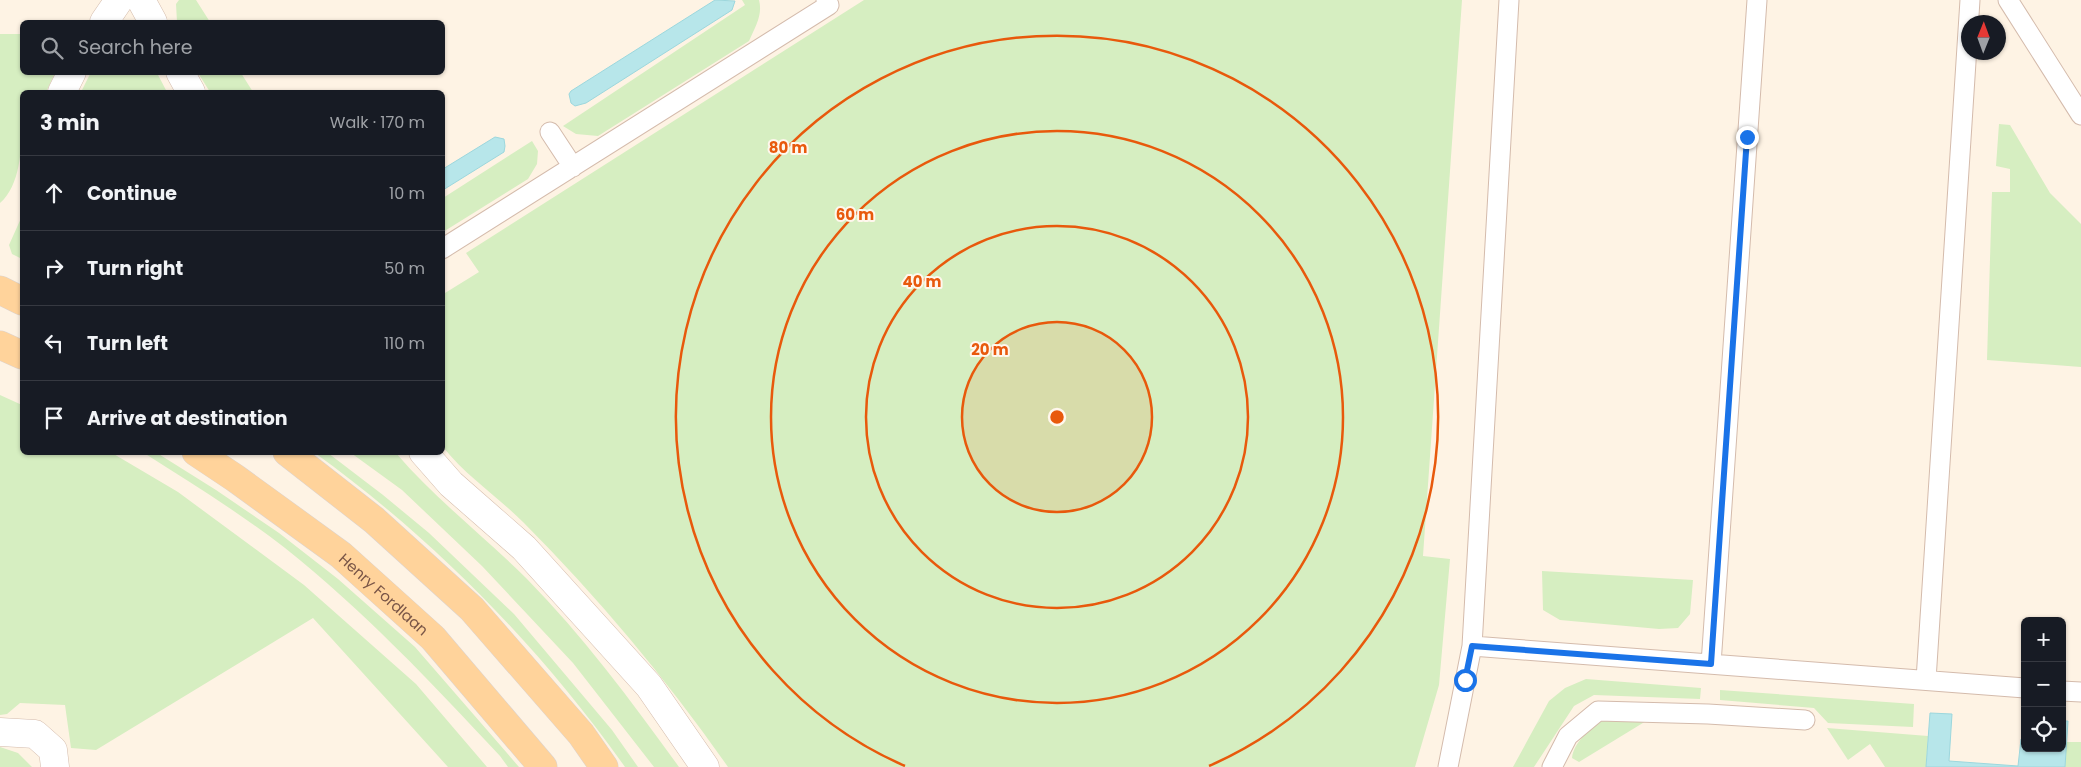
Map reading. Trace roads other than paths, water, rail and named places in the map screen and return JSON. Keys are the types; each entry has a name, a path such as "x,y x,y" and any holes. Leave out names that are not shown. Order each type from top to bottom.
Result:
{"main road":[{"path":"0,290 20,300"},
{"path":"0,345 20,354"},
{"name":"Henry Fordlaan","path":"200,455 341,555 426,632 543,767"},
{"path":"291,455 374,520 472,609 581,734 604,767"}],"street":[{"path":"105,20 119,0"},
{"path":"141,0 152,20"},
{"path":"63,90 70,75"},
{"path":"182,75 190,90"},
{"path":"426,455 450,484 524,548 648,686 705,767"},
{"path":"0,732 36,734 53,750 55,767"}],"lane":[{"path":"445,247 829,5 826,0"},
{"path":"1448,767 1472,646 1509,0"},
{"path":"1711,664 1757,0"},
{"path":"1926,680 1970,0"},
{"path":"2008,0 2081,114"},
{"path":"550,132 573,167"},
{"path":"1472,646 2021,688"},
{"path":"2066,691 2081,692"},
{"path":"1552,767 1568,736 1598,711 1708,714 1805,720"}],"water":[{"path":"715,0 735,1 732,10 586,103 575,106 571,103 569,94 571,91"},
{"path":"495,137 504,139 504,152 445,189 445,168"},
{"path":"1930,713 1952,714 1949,761 2018,766 2021,739 2021,752 2066,752 2065,767 1926,767"},
{"path":"2066,721 2068,721 2066,752"}]}
